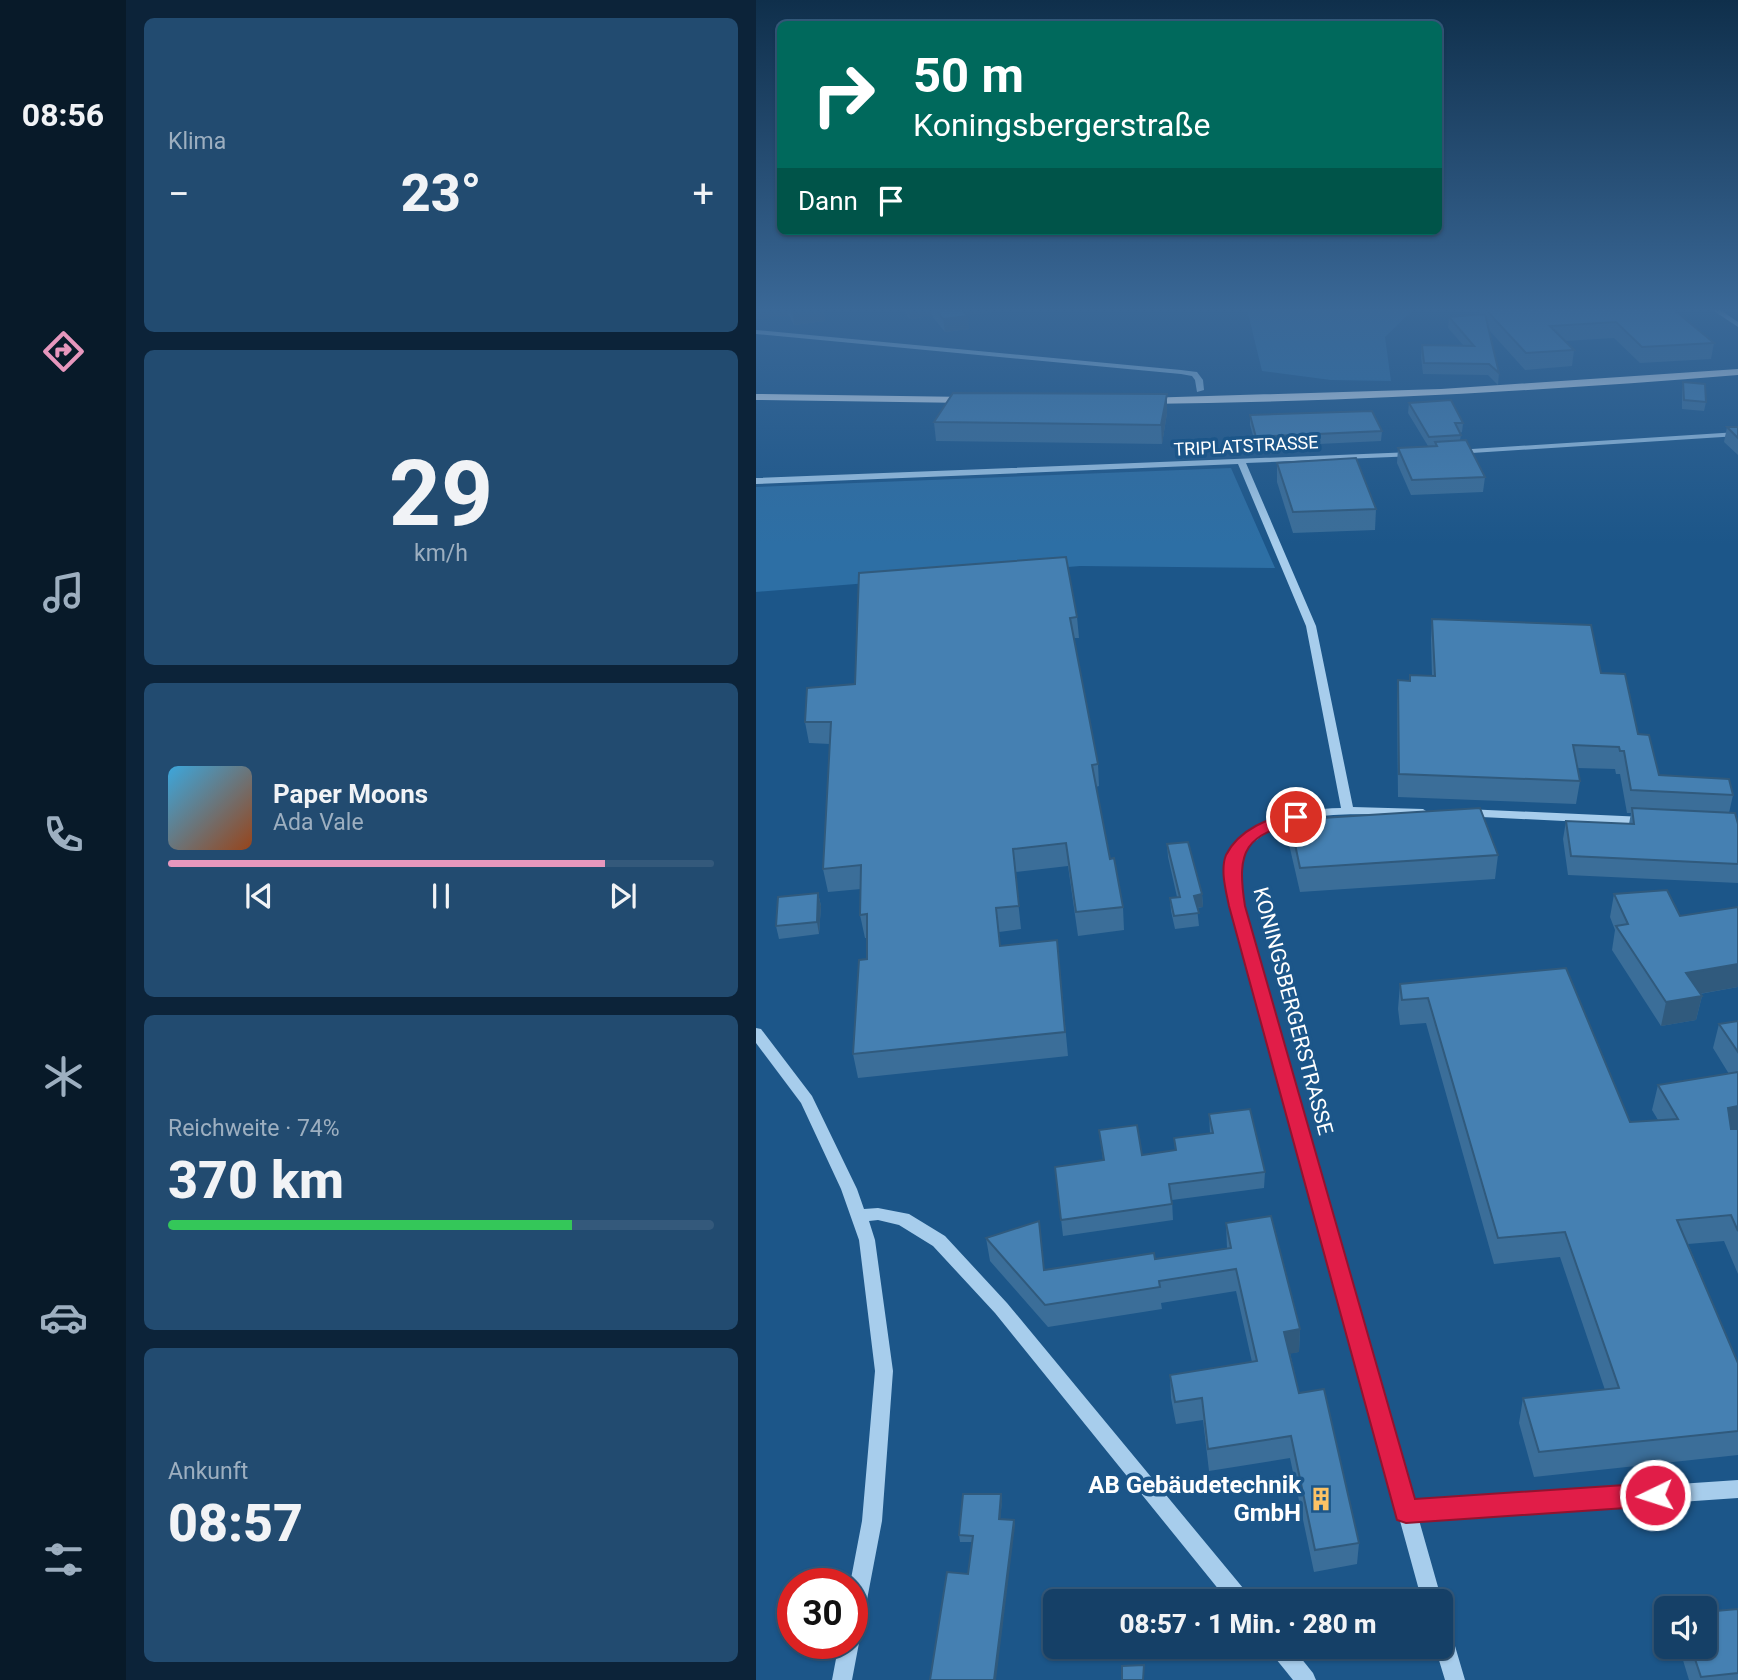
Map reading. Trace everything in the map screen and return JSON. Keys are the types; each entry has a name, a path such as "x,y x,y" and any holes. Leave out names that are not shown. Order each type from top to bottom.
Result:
{"main road":[{"path":"1133,401 1277,400 1536,387"},
{"path":"756,397 986,400"}],"street":[{"path":"1147,401 1186,397 1200,390 1213,397 1277,400"},
{"path":"1447,452 1738,435"},
{"name":"TRIPLATSTRASSE","path":"756,481 1419,454"},
{"path":"1242,463 1311,626 1348,812"},
{"name":"KONINGSBERGERSTRASSE","path":"1428,1589 1237,906 1232,877 1234,857 1250,837 1276,820 1348,812 1666,822"},
{"path":"756,1032 807,1100 845,1180 867,1240 884,1371 872,1521 863,1568"},
{"path":"859,1216 878,1214 903,1220 939,1241 1001,1308 1231,1589"},
{"path":"1406,1512 1738,1489"},
{"path":"842,1680 846,1659"},
{"path":"1289,1659 1306,1680"},
{"path":"1449,1659 1455,1680"}],"shaded area":[{"path":"1231,468 1275,568 1080,566 756,592 756,487"}],"building":[{"path":"1683,387 1705,387 1706,402 1684,400"},
{"path":"953,393 1167,394 1161,425 934,422"},
{"path":"1451,400 1463,423 1455,423 1461,435 1429,437 1409,403"},
{"path":"1372,411 1382,431 1274,436 1277,443 1258,445 1250,415"},
{"path":"1727,427 1738,427 1738,438"},
{"path":"1466,440 1485,477 1412,480 1398,448 1437,446 1435,442"},
{"path":"1356,458 1376,509 1293,512 1277,463"},
{"path":"1066,557 1077,617 1070,618 1098,764 1092,765 1110,859 1114,858 1123,907 1076,912 1066,843 1013,849 1019,906 996,908 1000,946 1057,940 1065,1032 853,1054 859,960 867,959 867,914 860,915 861,865 823,869 831,722 805,722 807,688 855,684 859,573"},
{"path":"1432,619 1591,625 1601,673 1625,674 1638,734 1649,735 1659,775 1729,779 1733,795 1631,790 1624,751 1620,751 1619,747 1573,745 1580,781 1399,774 1398,680 1410,681 1410,675 1435,676"},
{"path":"1480,808 1498,855 1300,868 1290,820"},
{"path":"1632,808 1735,813 1738,824 1738,864 1571,856 1566,821 1634,824"},
{"path":"1188,842 1202,894 1194,896 1199,913 1174,916 1170,898 1180,897 1167,844"},
{"path":"1667,890 1680,916 1738,907 1738,964 1686,973 1702,996 1666,1002 1616,926 1628,924 1614,894"},
{"path":"818,893 817,922 776,926 778,897"},
{"path":"1566,968 1630,1122 1678,1119 1658,1085 1738,1072 1738,1106 1728,1108 1731,1129 1738,1129 1738,1231 1731,1215 1677,1220 1738,1363 1738,1431 1539,1452 1523,1398 1619,1388 1565,1232 1498,1238 1428,998 1402,1000 1400,984"},
{"path":"1738,1021 1738,1052 1719,1024"},
{"path":"1250,1109 1265,1172 1169,1184 1172,1204 1061,1220 1055,1167 1104,1160 1099,1130 1137,1125 1142,1155 1176,1150 1174,1138 1213,1133 1209,1114"},
{"path":"1271,1216 1300,1329 1284,1332 1299,1393 1324,1389 1359,1543 1315,1550 1291,1436 1208,1449 1202,1398 1175,1402 1170,1375 1257,1361 1236,1269 1159,1281 1160,1287 1045,1305 986,1238 1039,1221 1044,1270 1154,1253 1155,1259 1231,1248 1226,1223"},
{"path":"963,1494 1001,1494 999,1519 1014,1520 994,1680 930,1680 947,1572 968,1574 973,1536 959,1535"},
{"path":"1738,1609 1738,1673 1701,1677 1695,1659 1717,1659 1717,1611"},
{"path":"1144,1665 1143,1680 1122,1680 1122,1666"}],"place":[{"name":"AB Gebäudetechnik GmbH","path":"1321,1499"}],"route":[{"path":"1296,817 1276,820 1250,837 1234,857 1232,877 1237,906 1406,1512 1655,1495"}]}
